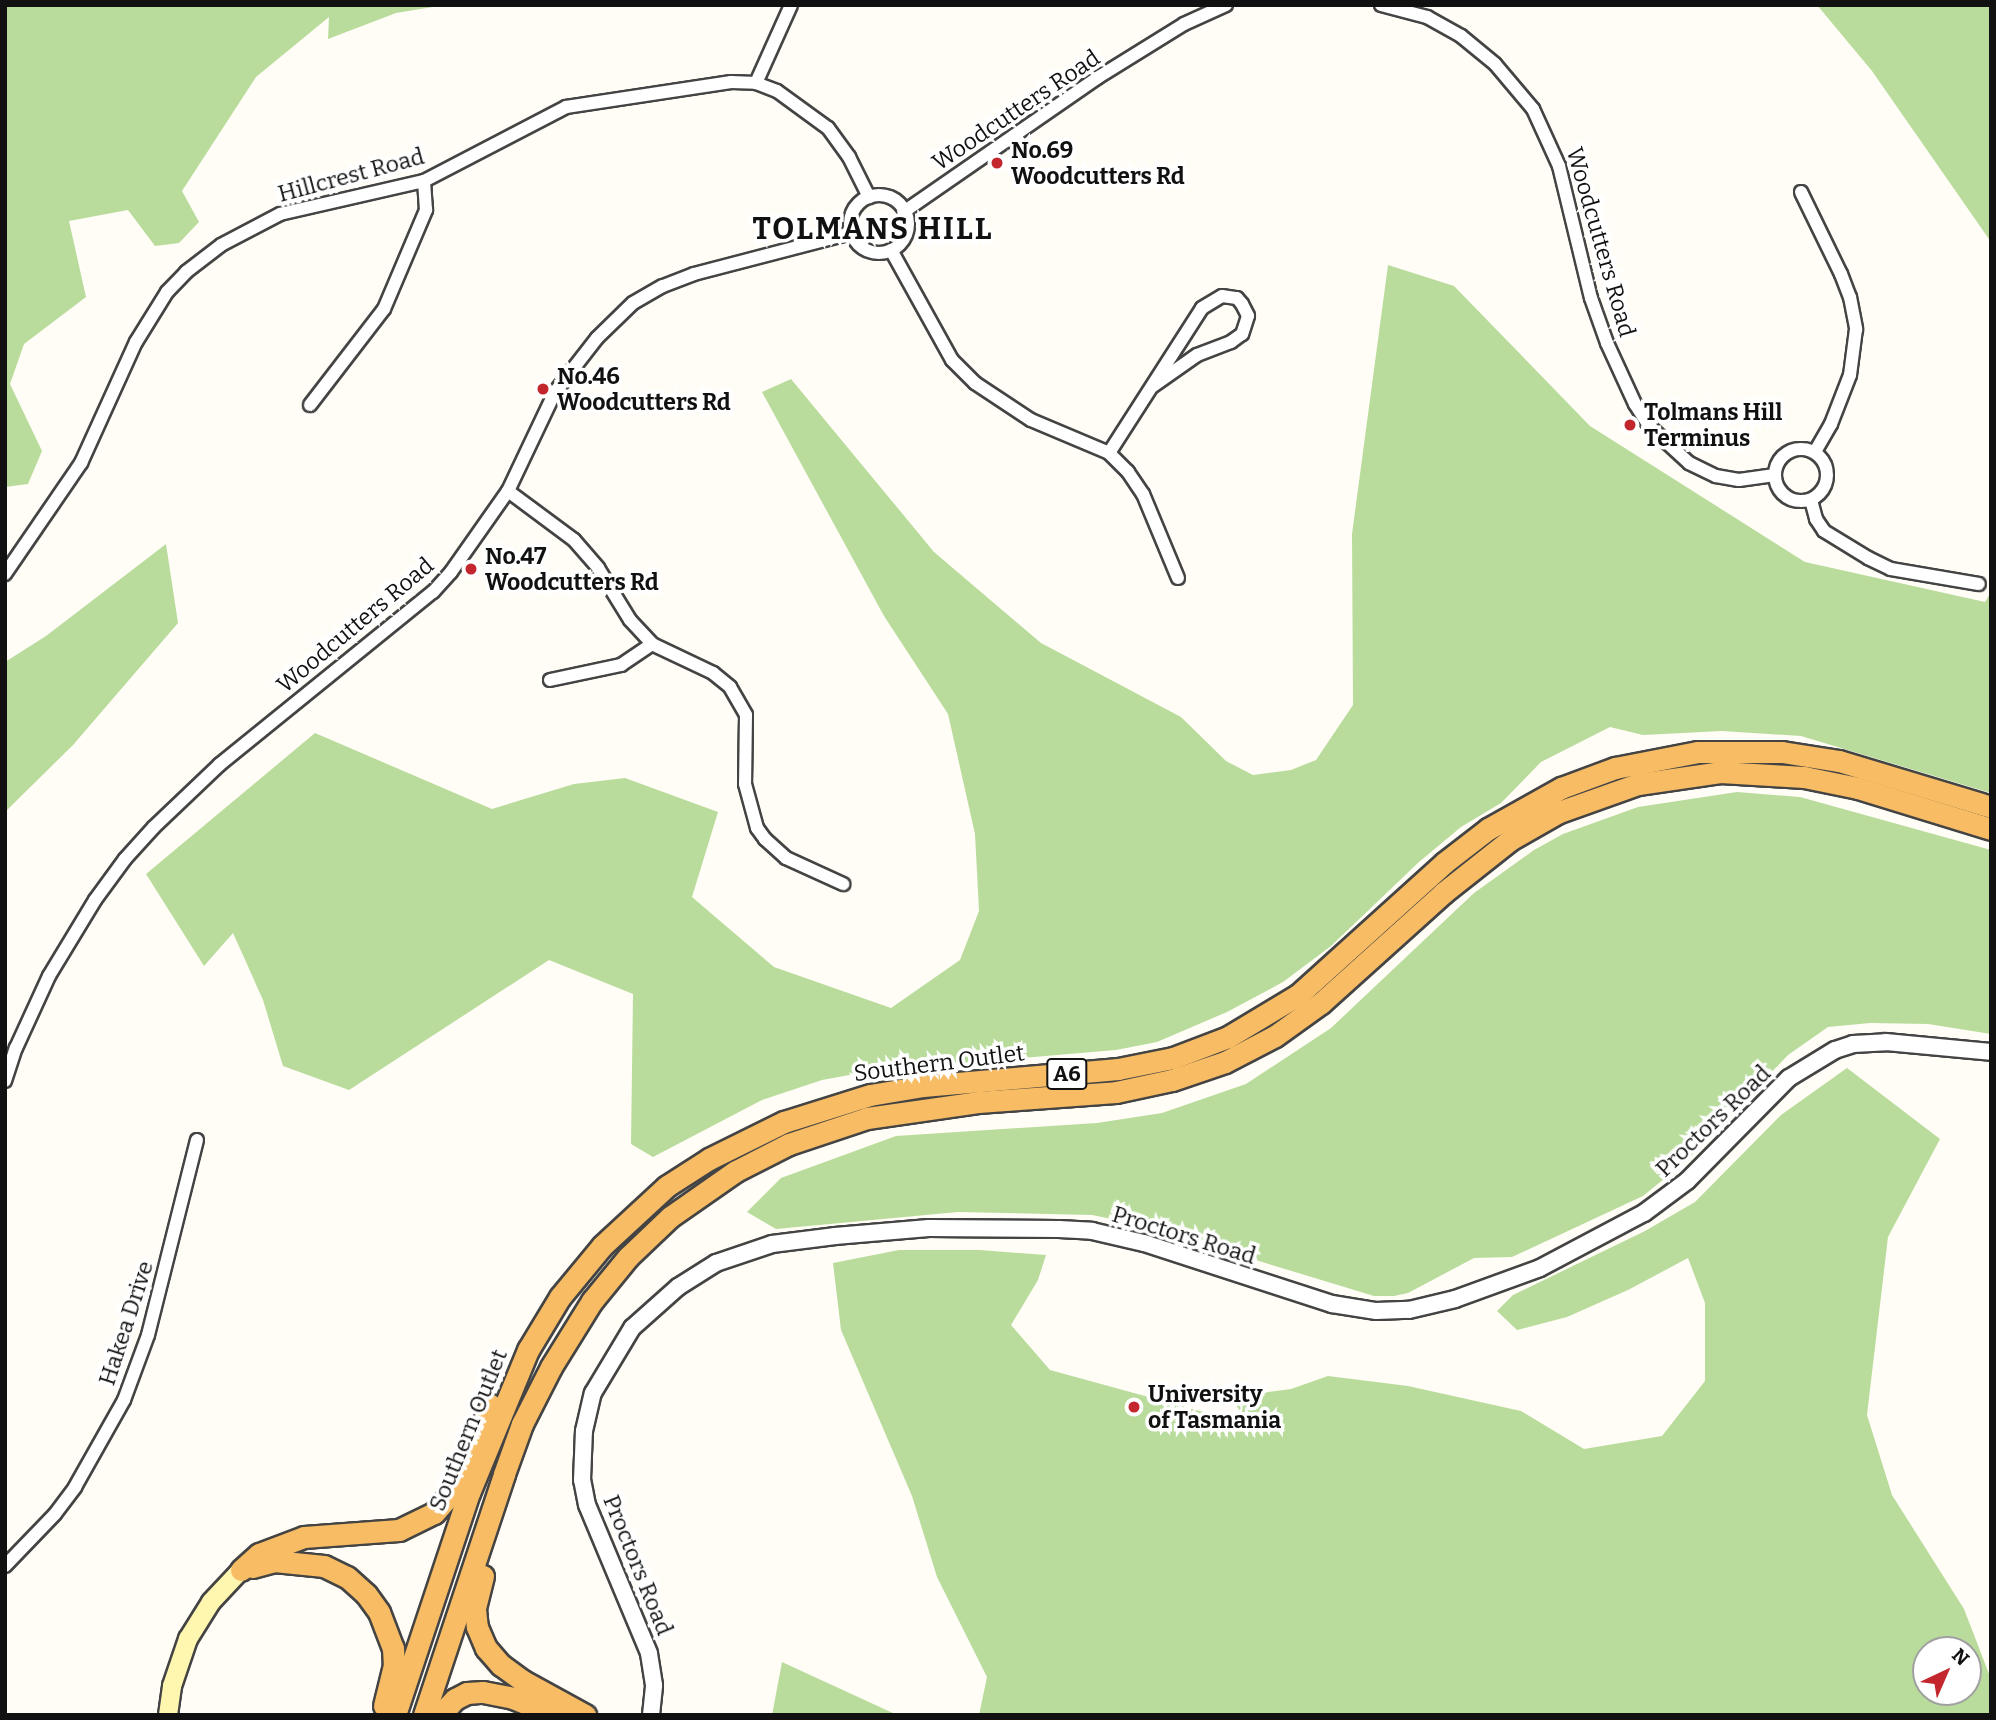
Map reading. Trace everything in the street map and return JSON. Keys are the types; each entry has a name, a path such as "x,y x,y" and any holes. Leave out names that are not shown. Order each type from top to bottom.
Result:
{"highway":[{"name":"Southern Outlet","path":"395,1715 468,1493 528,1350 567,1288 621,1226 667,1186 734,1145 813,1111 870,1095 943,1084 1118,1069 1173,1058 1228,1037 1276,1010 1313,982 1466,845 1538,799 1589,777 1670,755 1758,750 1839,761 1991,807"},
{"name":"Southern Outlet","path":"424,1715 518,1437 536,1396 564,1346 592,1301 649,1235 714,1184 762,1156 813,1135 877,1116 978,1102 1116,1092 1172,1080 1226,1062 1275,1036 1321,1003 1443,893 1510,840 1559,812 1611,792 1695,774 1775,773 1858,788 1991,829"},
{"path":"564,1346 531,1429 475,1609 477,1627 486,1648 501,1665 585,1715"},
{"path":"241,1570 259,1555 304,1537 399,1530 434,1513 453,1491 497,1394 528,1350"},
{"path":"241,1570 274,1562 312,1564 347,1577 366,1594 379,1612 393,1648 394,1665 382,1715"},
{"path":"440,1715 455,1699 467,1693 483,1692 513,1698 554,1715"}],"main road":[{"path":"168,1715 172,1686 188,1639 211,1602 241,1570"}],"street":[{"path":"756,83 791,5"},
{"name":"Woodcutters Road","path":"905,211 1097,78 1184,24 1226,5"},
{"name":"Woodcutters Road","path":"1381,5 1427,18 1461,36 1495,64 1533,109 1552,144 1559,166 1591,298 1607,343 1635,404 1650,427 1682,458 1716,477 1739,480 1775,475"},
{"name":"Hillcrest Road","path":"5,574 81,463 151,314 186,272 220,244 280,214 424,181 566,107 731,82 756,83 796,103 828,128 849,158 869,197"},
{"path":"310,405 384,309 426,210 424,181"},
{"path":"1801,192 1841,274 1850,297 1856,329 1850,375 1831,424 1815,452"},
{"path":"886,196 905,211 907,221 904,238 891,250 872,252 863,248 851,233 851,215 862,201 869,197 886,196"},
{"name":"Woodcutters Road","path":"5,1082 16,1048 49,976 95,900 125,859 154,827 219,765 433,592 480,534 508,491 555,392 597,338 633,303 663,286 694,274 851,233"},
{"path":"891,250 952,360 975,383 1031,420 1108,453 1128,472 1143,494 1178,578"},
{"path":"1108,453 1153,386 1187,328 1208,302 1229,296 1242,304 1248,316 1242,334 1231,342 1197,355 1153,386"},
{"path":"1791,451 1815,452 1822,459 1828,474 1824,489 1811,500 1788,498 1777,486 1775,475 1778,462 1791,451"},
{"path":"508,491 574,540 598,568 631,620 652,644 713,673 737,695 747,724 747,798 757,828 786,858 843,884"},
{"path":"1811,500 1816,519 1824,531 1880,564 1908,572 1979,584"},
{"path":"550,680 621,665 652,644"},
{"name":"Proctors Road","path":"651,1715 654,1685 649,1653 587,1505 582,1480 584,1431 593,1393 632,1328 678,1287 716,1263 772,1244 929,1228 1092,1231 1144,1243 1332,1304 1376,1311 1409,1310 1454,1298 1540,1268 1644,1213 1687,1181 1789,1078 1835,1050 1885,1042 1991,1052"},
{"name":"Hakea Drive","path":"5,1566 55,1514 75,1487 124,1400 148,1335 197,1140"}],"green space":[{"path":"5,5 445,5 396,13 328,39 329,17 256,77 182,191 199,222 179,243 155,246 128,210 69,221 86,297 24,344 10,384 42,451 28,484 5,487"},
{"path":"1817,5 1991,5 1991,242 1872,71"},
{"path":"1388,265 1454,286 1590,426 1805,562 1985,602 1991,592 1991,793 1801,736 1722,731 1643,735 1610,727 1541,762 1501,803 1461,827 1419,862 1331,946 1283,982 1227,1012 1157,1042 1116,1050 871,1071 822,1080 762,1100 653,1157 631,1144 633,994 549,960 349,1090 283,1066 263,1000 233,933 204,966 146,874 315,733 492,809 574,784 625,778 718,812 692,897 774,967 891,1008 960,960 979,911 975,834 948,714 884,616 762,392 791,379 934,552 1041,643 1181,717 1226,761 1253,775 1291,770 1316,760 1353,705 1352,534"},
{"path":"166,544 178,623 73,745 5,812 5,662 46,636"},
{"path":"1737,792 1800,797 1991,850 1991,1034 1928,1024 1870,1023 1828,1027 1788,1055 1685,1162 1643,1196 1512,1257 1474,1258 1408,1293 1394,1296 1374,1296 1137,1224 1092,1215 958,1212 776,1229 747,1212 781,1178 896,1136 1097,1123 1162,1113 1246,1084 1331,1028 1474,893 1534,850 1563,834 1638,807"},
{"name":"University of Tasmania","path":"1847,1068 1940,1139 1888,1237 1867,1415 1892,1495 1964,1609 1974,1636 1912,1636 1912,1706 1982,1706 1982,1656 1991,1679 1991,1715 979,1715 987,1677 937,1577 912,1496 841,1330 833,1263 899,1250 980,1250 1046,1255 1038,1280 1011,1325 1050,1370 1247,1424 1232,1397 1291,1389 1328,1376 1408,1386 1521,1411 1584,1449 1662,1436 1705,1381 1705,1303 1688,1258 1628,1290 1567,1317 1517,1330 1497,1311 1513,1295 1645,1231 1695,1202 1781,1115"},
{"path":"782,1662 895,1714 909,1715 772,1715"}],"place":[{"name":"No.69 Woodcutters Rd","path":"997,163"},
{"name":"No.46 Woodcutters Rd","path":"543,389"},
{"name":"Tolmans Hill Terminus","path":"1630,425"},
{"name":"No.47 Woodcutters Rd","path":"471,569"},
{"name":"University of Tasmania","path":"1134,1407"}],"district":[{"name":"TOLMANS HILL","path":"873,229"}]}
